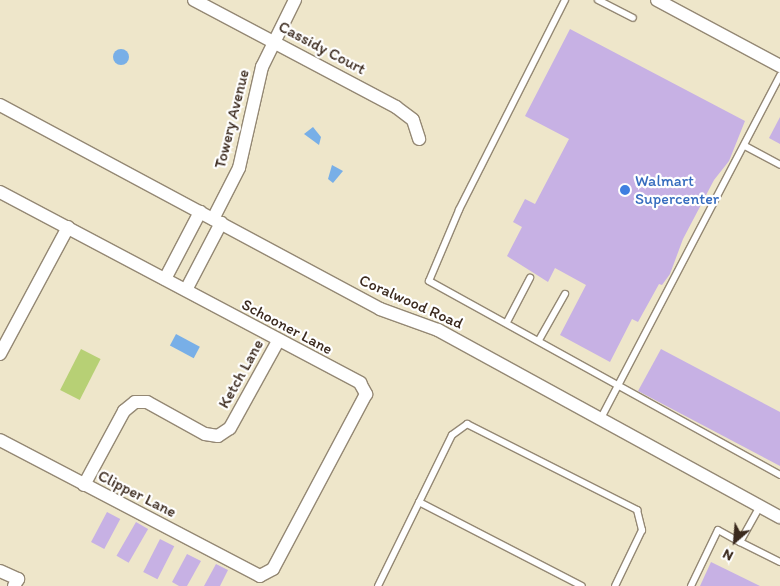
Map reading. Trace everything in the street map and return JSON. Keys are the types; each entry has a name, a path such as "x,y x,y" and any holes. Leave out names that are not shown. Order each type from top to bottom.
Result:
{"street":[{"name":"Cassidy Court","path":"194,0 396,107 413,120 419,139"},
{"name":"Towery Avenue","path":"186,290 239,168 255,92 274,41 295,0"},
{"path":"657,0 780,66"},
{"name":"Coralwood Road","path":"0,105 380,309 438,330 780,517"},
{"name":"Schooner Lane","path":"0,192 360,383 366,394 273,569 260,576"},
{"path":"165,279 200,212"},
{"path":"0,354 68,227"},
{"name":"Ketch Lane","path":"84,485 124,411 135,402 147,402 205,434 218,436 230,428 278,341"},
{"name":"Clipper Lane","path":"0,440 260,576"},
{"path":"0,571 16,583"}],"lane":[{"path":"566,0 428,274 429,281 508,322 539,340 546,349 616,388 780,475"},
{"path":"598,0 633,18"},
{"path":"601,418 745,146 780,75"},
{"path":"745,146 780,165"},
{"path":"508,322 530,278"},
{"path":"539,340 565,294"},
{"path":"378,586 452,434 467,424 478,426 637,510 642,530 615,586"},
{"path":"419,502 582,586"},
{"path":"740,542 760,506"},
{"path":"691,586 718,530 780,562"}],"green space":[{"path":"81,349 101,359 80,400 60,390"}],"water":[{"path":"121,49 129,57 121,65 113,57"},
{"path":"313,127 321,137 319,145 304,134"},
{"path":"332,165 343,171 333,183 328,179"},
{"path":"176,334 200,347 194,358 170,345"}],"building":[{"name":"Walmart Supercenter","path":"570,29 745,121 729,161 714,180 683,239 670,274 662,285 659,284 638,322 632,319 610,362 560,335 586,285 555,268 548,282 507,256 522,227 513,222 525,199 535,204 569,139 525,116"},
{"path":"780,117 780,144 769,138"},
{"path":"661,349 780,412 780,466 638,391"},
{"path":"107,512 120,519 104,549 91,542"},
{"path":"136,522 148,529 129,563 117,556"},
{"path":"160,539 174,546 157,579 143,572"},
{"path":"187,554 201,561 187,586 179,586 172,582"},
{"path":"711,562 760,586 700,586"},
{"path":"216,564 228,570 220,586 204,586"}],"place":[{"name":"Walmart Supercenter","path":"625,190"}]}
